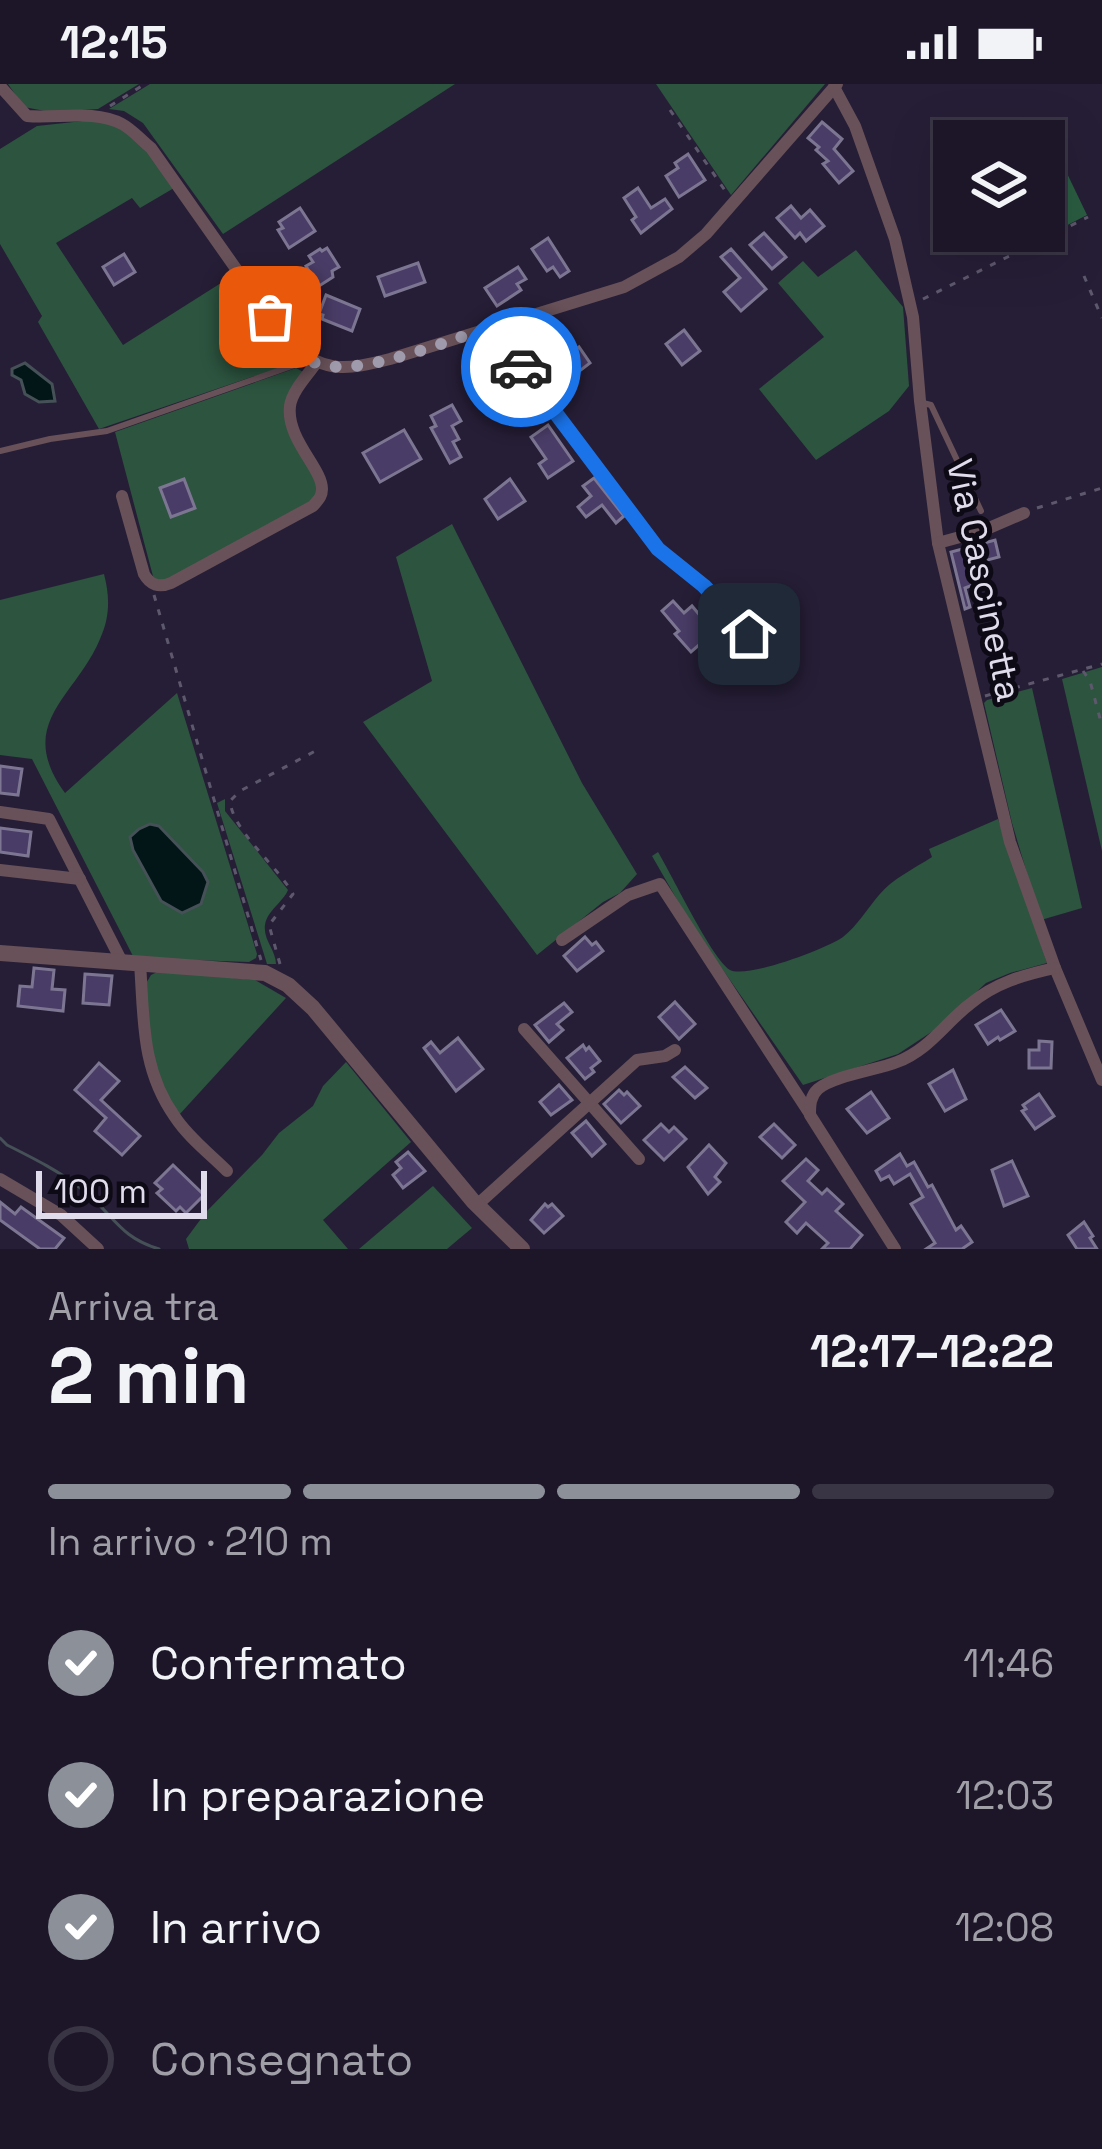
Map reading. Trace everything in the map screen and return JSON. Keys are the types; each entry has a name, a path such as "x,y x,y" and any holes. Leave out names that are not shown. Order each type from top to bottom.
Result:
{"street":[{"path":"0,86 26,116 93,116 121,123 151,148 291,347 313,362 332,367 360,366 625,287 649,275 706,234 836,86"},
{"name":"Via Cascinetta","path":"836,86 895,238 910,305 938,543 1010,842 1055,968 1102,1079"},
{"path":"122,496 142,567 158,586 318,501 322,483 297,440 290,411 313,362"},
{"path":"938,543 982,532 1024,513"},
{"path":"0,812 49,819 131,963 154,1081 176,1120 227,1171"},
{"path":"0,870 80,879"},
{"path":"562,940 628,896 659,884 895,1249"},
{"path":"0,952 271,975 314,1008 477,1205 522,1249"},
{"path":"810,1115 809,1101 818,1088 900,1062 938,1037 966,1006 995,986 1055,968"},
{"path":"524,1029 639,1160"},
{"path":"477,1205 637,1060 675,1050"},
{"path":"0,1179 61,1215 98,1249"}],"lane":[{"path":"491,327 658,549 704,586 749,634"},
{"path":"0,451 107,431 313,362"},
{"path":"920,401 931,406 981,511"}],"path":[{"path":"93,116 145,84"},
{"path":"670,110 734,203"},
{"path":"910,305 1088,218"},
{"path":"1084,275 1102,318"},
{"path":"1024,513 1102,488"},
{"path":"150,582 271,975"},
{"path":"978,698 1102,664"},
{"path":"1082,670 1090,681 1102,726"},
{"path":"271,975 280,958 269,925 293,894 234,818 230,801 319,748"}],"green space":[{"path":"8,84 139,84 98,109 50,112 24,107"},
{"path":"150,84 455,84 223,234 143,123 124,111 109,109"},
{"path":"656,84 825,84 731,195"},
{"path":"92,120 121,127 144,145 174,188 140,208 132,198 56,243 123,345 221,283 226,290 242,282 293,363 99,429 0,244 0,149 37,126"},
{"path":"1065,169 1087,215 1065,226"},
{"path":"856,250 903,307 909,386 889,411 816,460 759,389 824,337 778,283 803,261 818,277"},
{"path":"296,368 305,373 287,399 317,481 316,498 162,583 154,580 115,432"},
{"path":"452,524 582,783 637,874 620,893 537,955 363,722 432,681 396,557"},
{"path":"104,574 106,623 47,729 51,769 65,793 177,693 257,954 249,962 134,958 32,759 0,755 0,600"},
{"path":"1102,667 1102,851 1062,679"},
{"path":"1032,688 1082,908 1041,920 984,703"},
{"path":"225,799 225,811 288,890 265,925 276,964 267,964 217,803"},
{"path":"998,819 1047,963 986,983 939,1027 898,1054 803,1085 691,924 652,856 658,852 722,963 739,972 835,942 884,889 932,857 929,849"},
{"path":"159,971 255,980 286,998 179,1115 155,1076 145,985"},
{"path":"346,1062 411,1142 323,1220 348,1249 189,1249 186,1239 206,1212 279,1133 313,1106 323,1086"},
{"path":"433,1186 472,1228 447,1249 359,1249"}],"shaded area":[{"path":"25,363 52,384 55,401 39,402 25,394 12,369"},
{"path":"150,824 159,826 203,872 208,882 201,904 182,913 161,901 130,837"}],"building":[{"path":"822,122 842,139 834,149 853,171 839,183 823,164 828,161 816,150 819,147 808,138"},
{"path":"688,154 705,180 679,197 666,176"},
{"path":"638,188 651,208 665,199 672,209 641,233 624,198"},
{"path":"791,206 801,218 810,210 824,226 806,241 800,233 795,238 777,218"},
{"path":"300,208 315,231 289,248 278,230 283,228 279,222"},
{"path":"764,233 786,257 772,269 750,245"},
{"path":"548,238 569,271 560,277 553,267 547,271 532,249"},
{"path":"327,248 339,267 316,288 306,266 313,262 309,256"},
{"path":"731,249 766,289 741,311 724,292 740,278 721,257"},
{"path":"124,254 135,272 114,285 103,267"},
{"path":"418,263 425,282 385,296 378,277"},
{"path":"518,267 526,279 517,284 521,290 497,306 485,288"},
{"path":"326,295 360,309 352,331 322,319 319,314"},
{"path":"684,330 700,351 682,365 666,344"},
{"path":"572,346 579,347 590,363 564,383 547,361"},
{"path":"494,374 506,382 512,377 524,394 504,407 495,400 489,404 477,385"},
{"path":"452,405 461,421 452,426 461,457 450,463 431,428 436,426 431,416"},
{"path":"548,425 573,461 548,478 539,464 546,459 531,437"},
{"path":"404,430 421,459 380,482 363,453"},
{"path":"594,478 624,516 616,523 602,505 586,517 578,507 591,496 583,486"},
{"path":"184,479 195,508 171,517 160,488"},
{"path":"510,479 525,501 498,519 485,499"},
{"path":"995,540 999,557 968,565 973,585 965,588 970,607 965,609 951,552"},
{"path":"673,601 684,613 692,606 714,632 691,652 662,611"},
{"path":"0,766 22,769 18,795 0,793"},
{"path":"0,828 31,832 28,856 0,852"},
{"path":"585,937 603,951 577,971 564,956"},
{"path":"34,968 54,970 52,989 65,990 63,1011 18,1006 20,986 32,987"},
{"path":"85,974 112,976 109,1005 83,1003"},
{"path":"675,1002 695,1024 679,1039 659,1017"},
{"path":"564,1003 572,1012 557,1024 563,1030 549,1042 535,1025"},
{"path":"1001,1010 1015,1031 988,1044 976,1025"},
{"path":"458,1038 483,1069 456,1091 424,1048 431,1042 440,1053"},
{"path":"1039,1041 1052,1042 1051,1068 1029,1068 1029,1050 1039,1050"},
{"path":"583,1045 600,1061 585,1079 567,1058"},
{"path":"99,1063 119,1081 101,1100 140,1136 122,1155 95,1131 106,1118 75,1090"},
{"path":"685,1067 707,1088 695,1098 673,1077"},
{"path":"953,1070 966,1099 945,1111 929,1084"},
{"path":"559,1085 572,1100 551,1115 540,1102"},
{"path":"619,1090 640,1106 621,1123 604,1104"},
{"path":"871,1092 889,1118 867,1133 847,1109"},
{"path":"1039,1094 1054,1116 1035,1129 1022,1111"},
{"path":"586,1121 605,1144 592,1156 572,1133"},
{"path":"661,1124 669,1132 674,1127 686,1139 664,1160 644,1140"},
{"path":"774,1124 795,1145 782,1158 760,1137"},
{"path":"709,1145 726,1163 715,1177 720,1182 708,1194 688,1167"},
{"path":"408,1152 425,1171 403,1188 393,1175 401,1168 396,1162"},
{"path":"900,1154 907,1166 914,1162 956,1230 961,1226 972,1242 962,1249 926,1249 935,1243 911,1204 923,1197 910,1174 894,1184 889,1176 881,1180 876,1171"},
{"path":"806,1159 818,1170 808,1181 822,1194 827,1189 843,1204 836,1211 862,1235 850,1249 822,1249 828,1243 806,1223 797,1233 786,1222 805,1202 783,1181"},
{"path":"1012,1161 1028,1196 1004,1206 992,1170"},
{"path":"173,1165 204,1195 186,1213 180,1207 176,1211 157,1193 162,1189 155,1183"},
{"path":"0,1202 15,1214 21,1207 64,1238 55,1249 40,1249 0,1220"},
{"path":"545,1204 552,1204 563,1216 544,1233 531,1220"},
{"path":"1084,1222 1097,1249 1077,1249 1068,1235"}],"waterway":[{"path":"0,1138 74,1183 126,1232 159,1249"}],"way so far":[{"path":"270,317 291,347 332,367 390,359 491,327 521,367"}],"route":[{"path":"521,367 658,549 695,577 749,634"}]}
